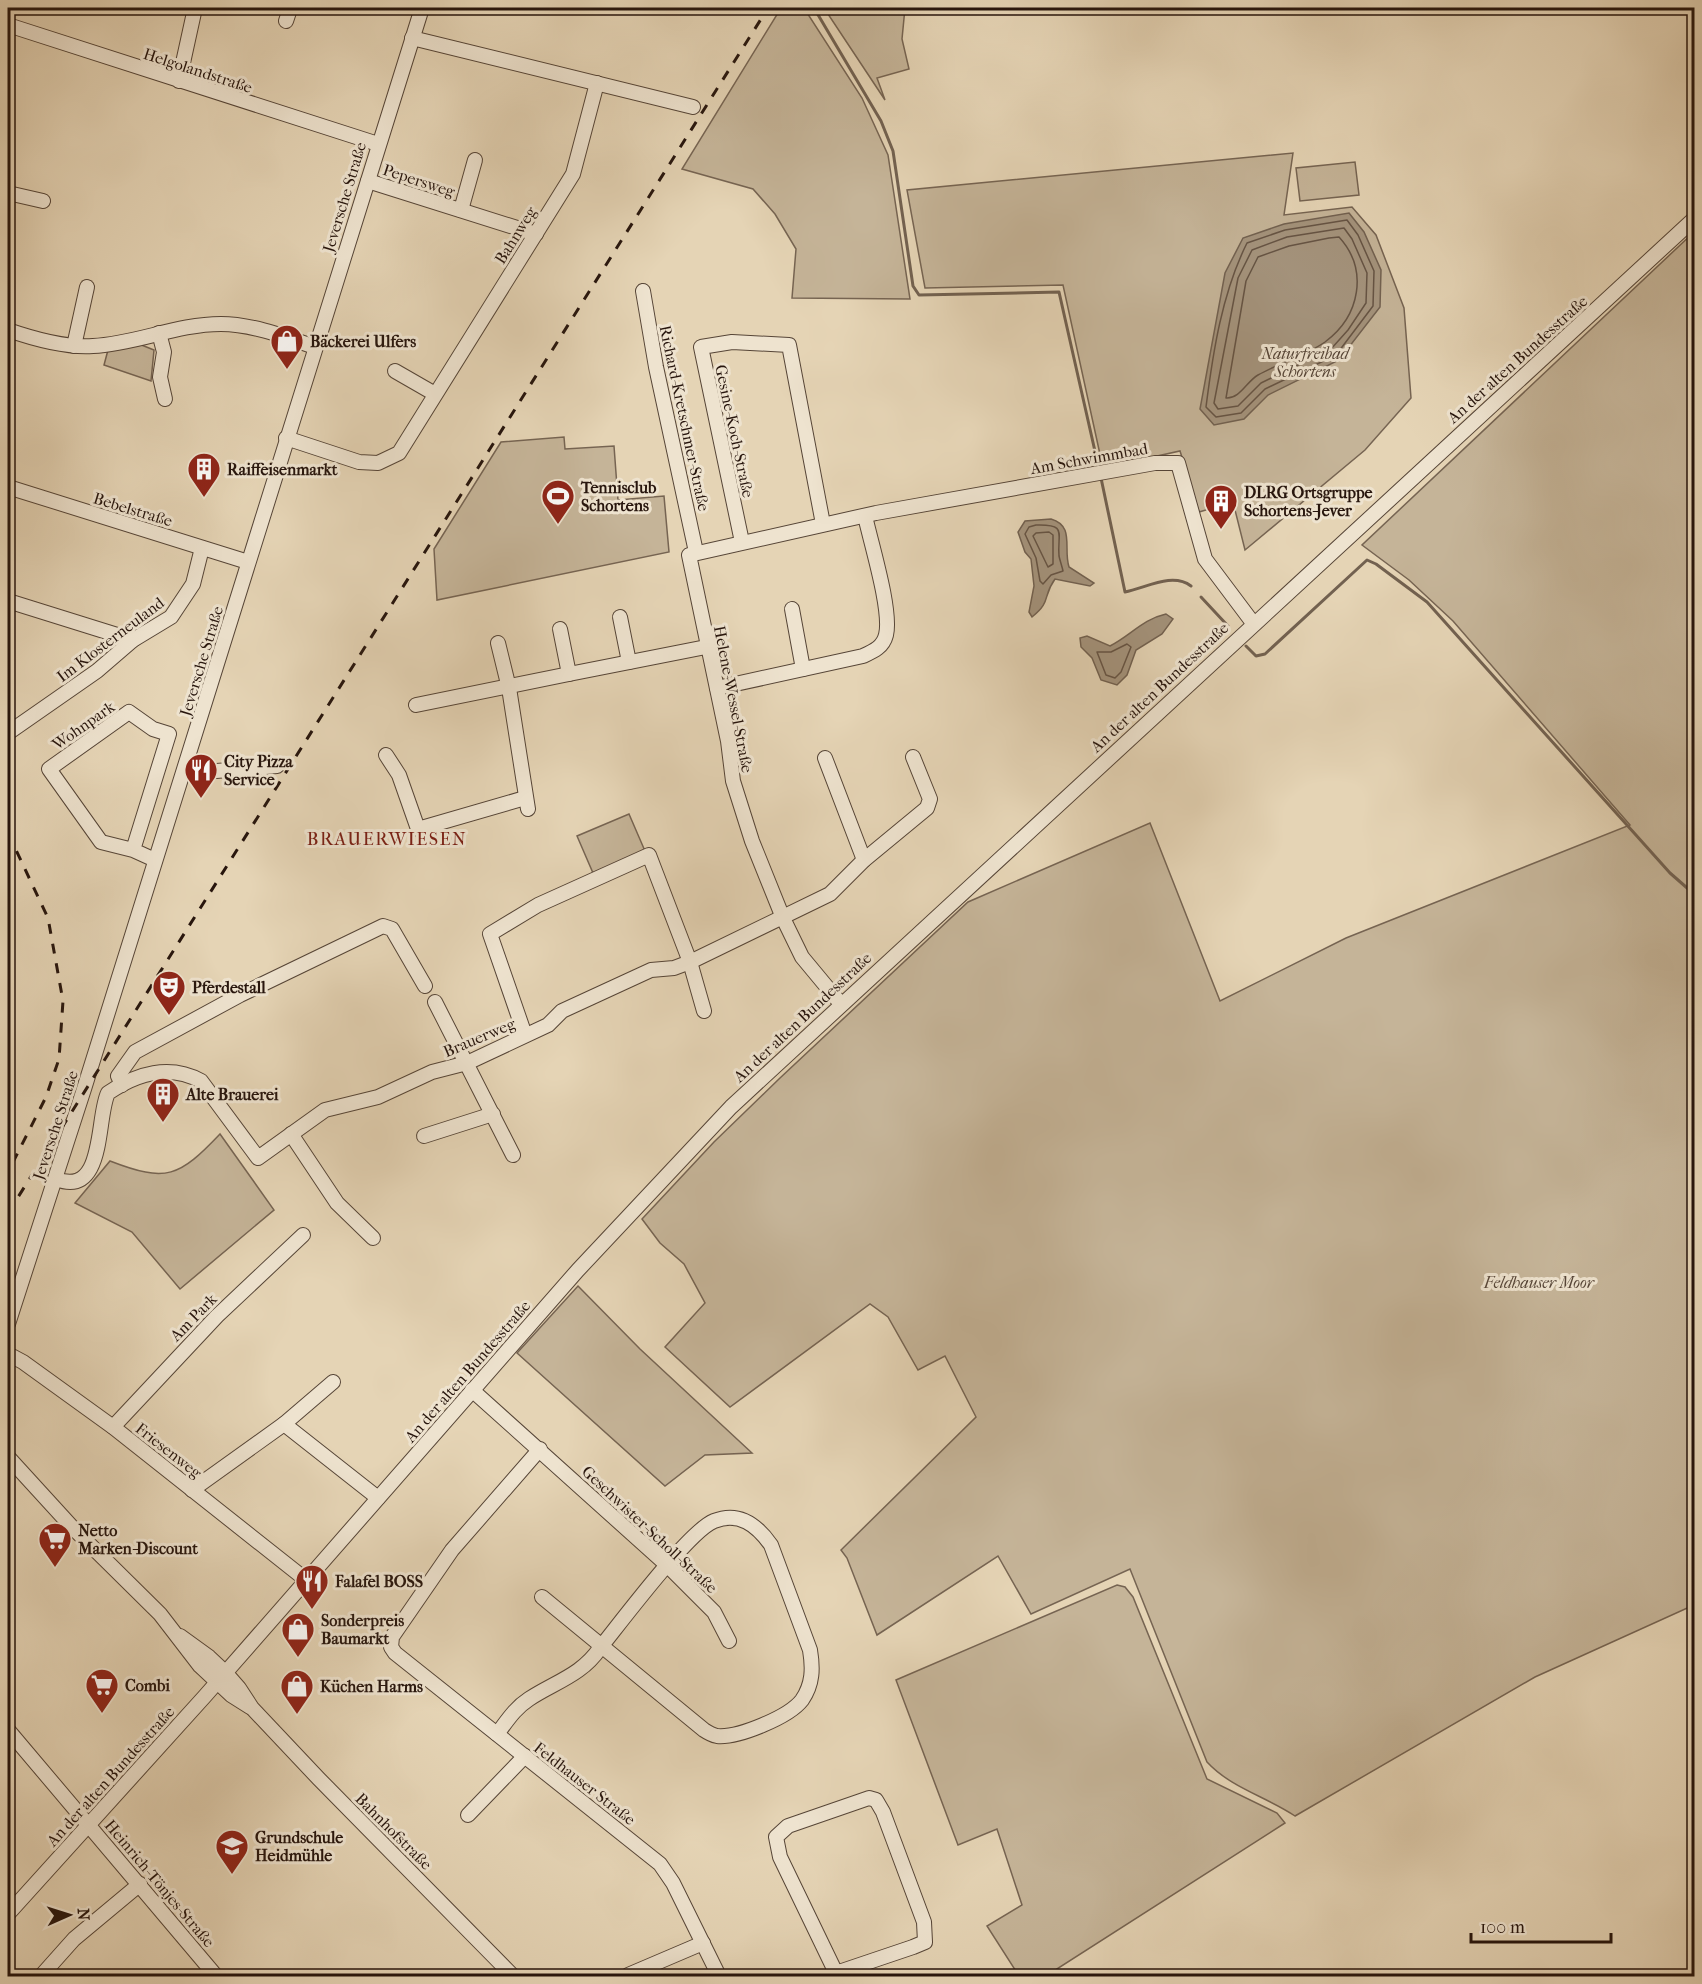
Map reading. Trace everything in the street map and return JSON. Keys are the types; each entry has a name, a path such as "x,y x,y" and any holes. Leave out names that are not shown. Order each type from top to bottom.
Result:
{"street":[{"path":"178,81 195,8"},
{"name":"Jeversche Straße","path":"8,1324 56,1179 422,8"},
{"name":"Helgolandstraße","path":"8,26 378,144"},
{"path":"412,38 693,107"},
{"name":"Bahnweg","path":"286,438 359,462 378,463 399,453 573,174 597,82"},
{"name":"Pepersweg","path":"461,210 475,160"},
{"name":"Pepersweg","path":"368,181 536,234"},
{"path":"8,193 44,201"},
{"name":"An der alten Bundesstraße","path":"8,1914 88,1822 221,1677 578,1270 730,1107 1252,623 1695,219"},
{"path":"74,346 87,287"},
{"name":"Richard-Kretschmer-Straße","path":"643,291 656,367 696,552"},
{"path":"8,330 74,346 95,346 159,333 223,324 258,330 315,347"},
{"path":"159,333 164,352 160,386 165,399"},
{"name":"Gesine-Koch-Straße","path":"742,542 701,347 732,342 789,345 823,524"},
{"path":"395,371 435,394"},
{"name":"Am Schwimmbad","path":"865,516 1100,472 1155,463 1178,463 1205,560 1252,623"},
{"name":"Bebelstraße","path":"8,487 248,561"},
{"path":"696,552 865,516 888,624 886,636 876,651 863,656 717,687"},
{"name":"Im Klosterneuland","path":"8,733 97,671 134,640 171,617 193,584 202,548"},
{"name":"Helene-Wessel-Straße","path":"696,552 689,555 736,792 783,918 802,957 841,1004"},
{"path":"8,601 134,640"},
{"path":"792,609 803,669"},
{"path":"620,616 629,662"},
{"path":"560,629 570,674"},
{"path":"386,755 399,775 418,829 526,803 509,688 498,643"},
{"path":"416,705 706,647"},
{"name":"Wohnpark","path":"133,850 169,734 153,729 129,712 49,770 101,842 133,850 155,860"},
{"name":"Brauerweg","path":"122,1085 163,1070 190,1075 201,1082 258,1158 326,1110 378,1097 432,1072 467,1063 548,1025 561,1011 651,970 674,968 690,962 830,894 864,860 927,808 930,799 913,757"},
{"path":"825,758 864,860"},
{"path":"184,771 192,773 277,766"},
{"path":"525,1035 490,933 538,905 649,855 690,962 704,1011"},
{"path":"56,1179 66,1183 74,1181 92,1167 100,1138 106,1098 108,1093 122,1085 118,1076 135,1052 240,995 382,926 392,928 425,986"},
{"path":"435,1002 513,1155"},
{"path":"424,1136 493,1114"},
{"path":"291,1134 337,1203 373,1238"},
{"name":"Am Park","path":"113,1427 216,1316 303,1235"},
{"name":"Friesenweg","path":"8,1354 23,1362 113,1427 305,1579"},
{"path":"192,1490 284,1424 333,1382"},
{"name":"Geschwister-Scholl-Straße","path":"472,1390 668,1566 714,1612 729,1641"},
{"path":"284,1424 378,1498"},
{"name":"Feldhauser Straße","path":"540,1449 452,1550 392,1636 391,1647 395,1653 660,1864 673,1883 719,1977"},
{"name":"Bahnhofstraße","path":"8,1458 180,1636 200,1666 239,1688 252,1708 513,1977"},
{"path":"497,1734 514,1712 528,1700 585,1667 600,1648 668,1566 698,1532 712,1522 729,1517 744,1520 760,1530 771,1545 810,1650 813,1668 810,1682 802,1700 792,1709 771,1721 729,1735 716,1736 704,1730 600,1648 542,1597"},
{"name":"Heinrich-Tönjes-Straße","path":"8,1730 88,1822 216,1977"},
{"path":"468,1815 525,1756"},
{"path":"869,1798 876,1800 883,1812 924,1922 925,1942 834,1976 780,1857 776,1837 788,1826 869,1798"},
{"path":"41,1977 74,1939 140,1884"},
{"path":"628,1975 703,1943"}],"green space":[{"path":"781,8 804,8 862,98 888,155 910,299 792,298 796,249 775,214 753,189 682,169"},
{"path":"824,8 905,8 902,39 909,69 877,78 885,100"},
{"name":"Naturfreibad Schortens","path":"1293,153 1284,215 1352,207 1376,235 1404,308 1411,398 1365,450 1245,550 1233,502 1199,512 1180,451 1103,468 1063,285 925,288 907,190"},
{"path":"1355,162 1359,195 1300,201 1296,168"},
{"name":"Feldhauser Moor","path":"1694,232 1694,1605 1535,1677 1295,1816 1238,1786 1207,1762 1130,1569 1031,1614 998,1556 877,1635 847,1558 841,1550 976,1417 945,1356 918,1370 888,1317 870,1304 730,1407 665,1347 705,1303 684,1264 660,1243 642,1219 714,1142 968,902 1150,823 1220,1001 1346,938 1630,825 1453,621 1409,580 1362,545"},
{"path":"139,344 154,350 151,381 104,365 108,350"},
{"name":"Tennisclub Schortens","path":"564,437 565,449 614,446 618,500 664,496 669,552 437,600 434,549 501,442"},
{"path":"629,814 645,851 593,873 577,836"},
{"path":"220,1134 274,1210 180,1289 132,1232 75,1203 110,1161 145,1172 171,1172 194,1159"},
{"path":"578,1286 640,1349 752,1453 705,1455 665,1486 517,1353"},
{"path":"1117,1585 1125,1587 1133,1597 1207,1779 1277,1813 1285,1823 1046,1976 1019,1976 987,1926 1022,1905 997,1829 958,1845 896,1680"}],"water":[{"path":"1349,213 1364,232 1381,270 1380,307 1339,360 1268,395 1244,419 1214,425 1200,409 1225,273 1243,238 1284,224"},
{"path":"1051,519 1058,522 1066,532 1069,567 1094,583 1090,586 1055,579 1045,603 1032,617 1029,612 1034,586 1031,559 1025,552 1018,532 1025,521"},
{"path":"1166,614 1173,619 1162,634 1136,650 1127,675 1117,685 1101,680 1092,658 1081,647 1080,638 1087,636 1110,646 1150,620"}],"waterway":[{"path":"814,8 881,121 893,151 913,286 919,295 1059,292 1099,469"},
{"path":"1101,478 1125,592 1159,582 1176,580 1191,586"},
{"path":"1246,646 1256,656 1265,654 1367,560 1376,564 1427,602 1670,873 1694,894"},
{"path":"1201,597 1228,626"}],"railway":[{"path":"8,1213 768,8"},
{"path":"8,833 48,918 63,1001 59,1059 46,1097 8,1172"}],"place":[{"name":"Bäckerei Ulfers","path":"287,370"},
{"name":"Raiffeisenmarkt","path":"204,498"},
{"name":"Tennisclub Schortens","path":"558,525"},
{"name":"DLRG Ortsgruppe Schortens-Jever","path":"1221,530"},
{"name":"City Pizza Service","path":"201,799"},
{"name":"Pferdestall","path":"169,1016"},
{"name":"Alte Brauerei","path":"163,1123"},
{"name":"Netto Marken-Discount","path":"55,1568"},
{"name":"Falafel BOSS","path":"312,1610"},
{"name":"Sonderpreis Baumarkt","path":"298,1658"},
{"name":"Combi","path":"102,1714"},
{"name":"Küchen Harms","path":"297,1715"},
{"name":"Grundschule Heidmühle","path":"232,1875"}],"district":[{"name":"BRAUERWIESEN","path":"387,839"}]}
